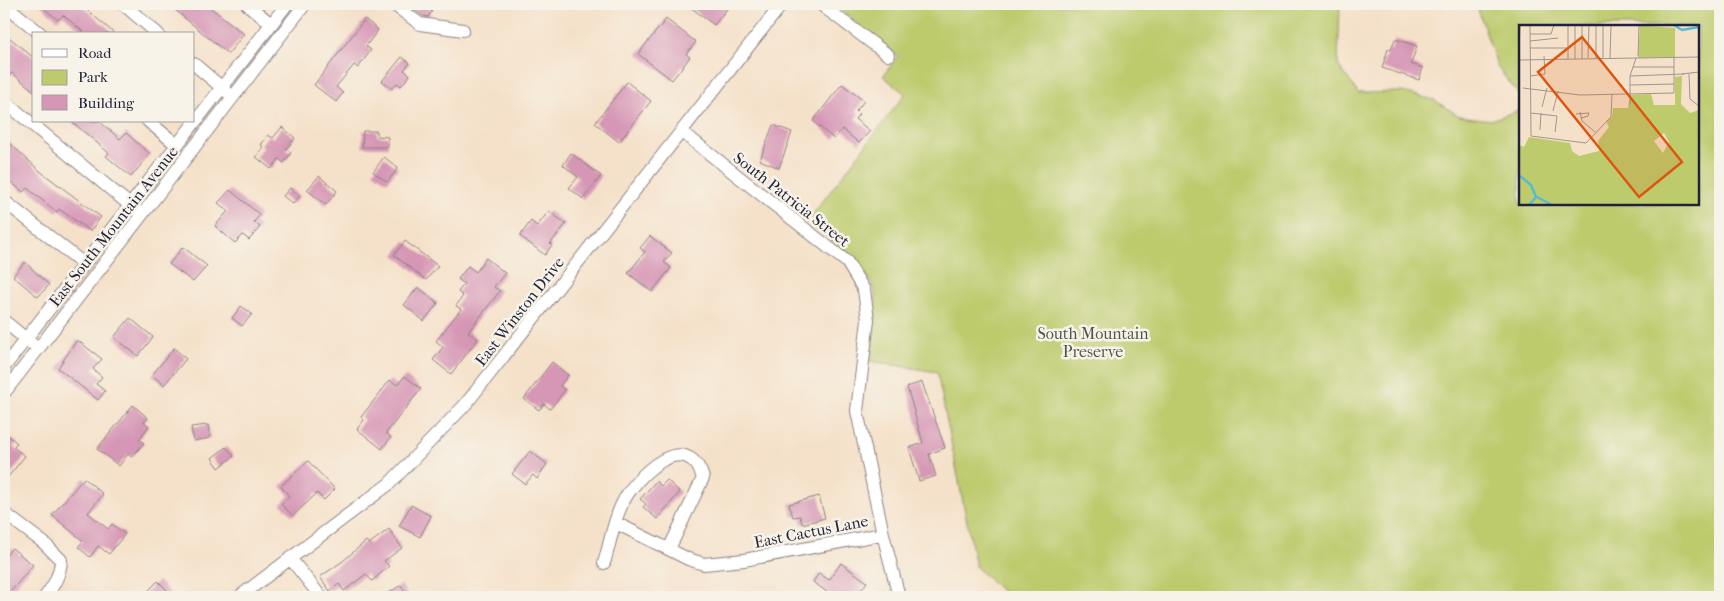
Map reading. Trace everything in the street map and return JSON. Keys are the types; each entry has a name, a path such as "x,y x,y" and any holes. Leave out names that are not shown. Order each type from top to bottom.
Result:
{"street":[{"path":"4,4 39,32"},
{"path":"123,4 156,32"},
{"path":"247,4 271,24"},
{"name":"East South Mountain Avenue","path":"195,121 287,4"},
{"name":"East South Mountain Avenue","path":"4,393 305,4"},
{"path":"393,4 420,24 463,30"},
{"name":"East Winston Drive","path":"239,597 389,484 465,405 782,4"},
{"path":"820,4 888,55"},
{"path":"195,65 233,97"},
{"path":"4,101 142,214"},
{"path":"149,122 177,145"},
{"name":"East South Mountain Avenue","path":"4,367 194,122"},
{"name":"South Patricia Street","path":"682,132 847,262 864,290 868,320 858,411 883,534 899,597"},
{"path":"4,201 84,264"},
{"path":"4,321 38,349"},
{"path":"604,563 622,504 631,491 657,463 677,454 690,457 700,466 703,478 669,549"},
{"path":"4,513 44,543 61,560 60,570 55,583 45,597"},
{"name":"East Cactus Lane","path":"616,523 704,564 744,560 883,534"},
{"path":"290,558 321,597"}],"green space":[{"name":"South Mountain Preserve","path":"833,4 1340,4 1338,65 1358,93 1402,92 1434,100 1459,116 1491,120 1519,110 1519,205 1699,205 1699,25 1519,25 1519,95 1498,68 1476,4 1720,4 1720,597 1008,597 976,567 937,372 870,361 876,304 869,278 861,267 840,247 807,222 905,94 883,76 898,56"}],"building":[{"path":"39,4 80,4 113,32 84,32 63,15 58,20"},
{"path":"168,4 206,4 244,34 228,54"},
{"path":"406,4 423,4 432,11 428,17 423,16"},
{"path":"686,4 731,4 714,25"},
{"path":"365,19 378,30 366,46 371,50 358,68 354,65 336,87 343,93 336,102 314,85"},
{"path":"666,19 696,42 686,54 690,57 672,80 638,54"},
{"path":"4,33 32,56 32,89 12,73 4,82"},
{"path":"1395,39 1417,46 1411,64 1423,68 1419,80 1382,68 1388,49 1391,50"},
{"path":"402,57 410,63 404,70 410,75 401,86 397,83 392,89 382,81"},
{"path":"627,82 651,101 619,142 595,123"},
{"path":"842,84 864,101 856,111 859,114 855,119 870,131 859,143 842,129 834,139 813,121"},
{"path":"72,122 100,122 120,139 126,133 150,154 131,177 106,156 109,153"},
{"path":"773,125 792,132 779,168 760,160"},
{"path":"282,127 295,138 286,149 291,153 284,163 279,159 271,169 256,157 264,147 261,145 268,135 273,138"},
{"path":"363,131 377,131 377,136 388,137 388,147 362,147"},
{"path":"4,138 40,171 101,217 90,231 59,209 57,212 27,188 23,192 4,176"},
{"path":"571,153 601,176 583,199 569,188 578,177 563,165"},
{"path":"384,157 398,168 387,182 373,172"},
{"path":"319,176 337,191 326,205 307,190"},
{"path":"290,188 300,196 293,204 283,196"},
{"path":"230,190 260,215 254,222 260,227 249,240 243,235 235,243 215,226 228,211 218,203"},
{"path":"549,211 566,224 550,244 552,245 545,255 520,236 531,221 537,226"},
{"path":"650,236 672,253 664,262 671,268 652,292 628,273 645,252 640,248"},
{"path":"405,241 438,266 426,280 394,255"},
{"path":"183,247 207,266 193,282 169,264"},
{"path":"486,258 505,273 494,287 500,291 468,332 478,339 451,374 433,360 443,347 436,341 461,309 456,306 463,296 458,292 464,284 458,279 468,266 476,272"},
{"path":"25,262 49,285 38,297 13,276"},
{"path":"418,287 438,303 424,321 404,305"},
{"path":"241,306 252,314 242,326 232,318"},
{"path":"130,318 153,337 138,356 114,337"},
{"path":"77,340 102,359 93,369 102,377 96,384 105,391 98,400 58,368"},
{"path":"174,348 186,359 164,385 152,375"},
{"path":"552,362 568,375 560,386 565,390 550,409 544,404 539,410 524,399"},
{"path":"405,376 421,389 386,433 391,437 382,449 357,429 364,420 361,417 390,380 397,385"},
{"path":"922,382 945,448 929,454 936,476 919,481 909,448 923,443 907,387"},
{"path":"133,405 148,418 144,422 149,426 139,439 144,443 132,457 128,454 119,466 97,449"},
{"path":"208,425 210,438 194,441 191,427"},
{"path":"4,432 17,443 13,447 25,456 4,482"},
{"path":"226,447 234,456 219,468 212,458"},
{"path":"530,451 547,464 537,479 533,475 525,484 512,474"},
{"path":"308,461 335,489 324,500 317,493 293,516 281,504 289,496 281,486"},
{"path":"84,478 103,494 88,513 108,529 112,524 125,534 109,554 98,546 90,557 78,547 83,541 52,515"},
{"path":"667,480 680,492 657,519 643,507 646,504 640,499 656,481 661,486"},
{"path":"819,496 825,518 802,524 800,516 793,517 789,504"},
{"path":"411,505 431,516 420,537 399,526"},
{"path":"389,529 402,548 384,561 389,566 372,581 366,574 344,591 339,584 330,591 320,577 343,561 366,541 369,544"},
{"path":"12,548 33,565 4,597 4,558"},
{"path":"841,563 867,582 861,590 872,597 834,597 813,582 819,573 829,580"},
{"path":"158,581 174,597 142,597"},
{"path":"401,585 409,597 382,597"}]}
